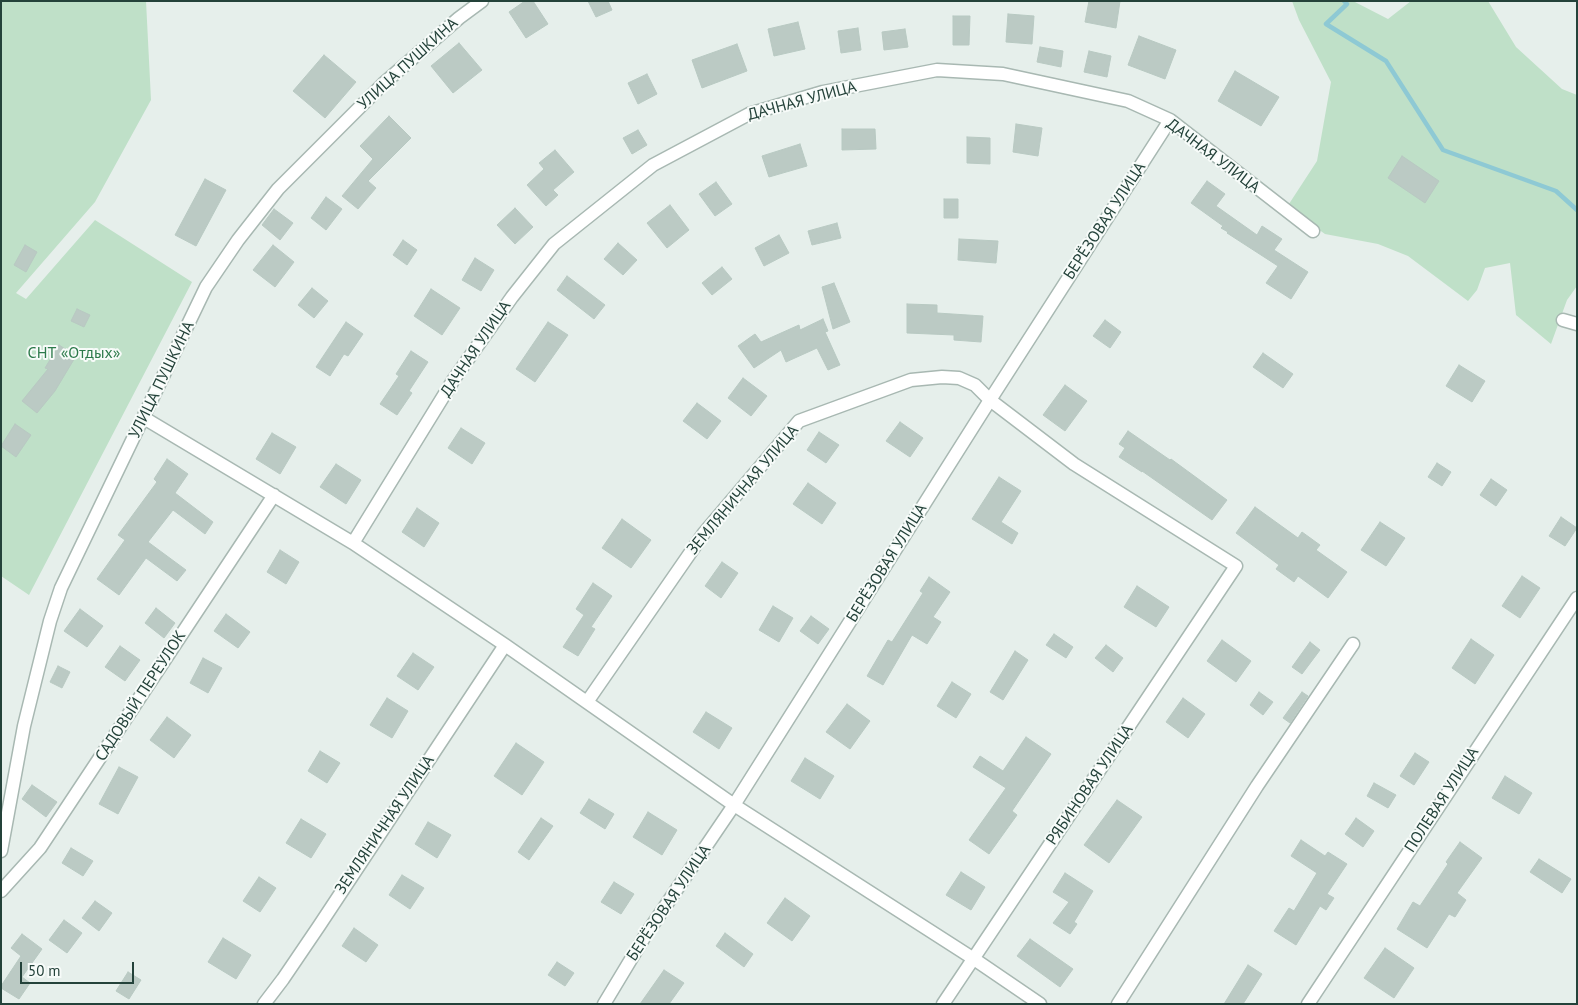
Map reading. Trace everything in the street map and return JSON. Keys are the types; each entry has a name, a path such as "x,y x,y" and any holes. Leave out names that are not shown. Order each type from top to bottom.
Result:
{"street":[{"name":"УЛИЦА ПУШКИНА","path":"1,851 24,726 50,621 61,588 206,287 238,240 278,189 383,84 459,18 482,1"},
{"name":"ДАЧНАЯ УЛИЦА","path":"353,543 454,379 512,297 554,244 653,165 749,114 823,92 937,70 1003,74 1128,101 1170,120 1312,232"},
{"name":"БЕРЁЗОВАЯ УЛИЦА","path":"604,1004 645,936 734,806 990,400 1170,120"},
{"path":"1563,320 1577,324"},
{"name":"ЗЕМЛЯНИЧНАЯ УЛИЦА","path":"587,702 704,533 798,421 924,377 942,376 959,378 975,385 990,400 1074,464 1236,566"},
{"path":"144,418 353,543 505,645 734,806 974,959 1040,1004"},
{"name":"САДОВЫЙ ПЕРЕУЛОК","path":"1,891 40,848 274,495"},
{"name":"РЯБИНОВАЯ УЛИЦА","path":"944,1004 1236,566"},
{"name":"ПОЛЕВАЯ УЛИЦА","path":"1308,1004 1577,598"},
{"path":"1118,1004 1257,786 1353,644"},
{"name":"ЗЕМЛЯНИЧНАЯ УЛИЦА","path":"264,1004 314,934 505,645"}],"green space":[{"name":"СНТ «Отдых»","path":"1,1 146,1 151,100 95,202 16,293 26,299 95,220 192,282 29,595 1,576"},
{"path":"1292,1 1353,1 1388,19 1411,1 1488,1 1516,47 1562,89 1577,95 1577,286 1567,300 1551,344 1516,315 1510,263 1485,268 1477,290 1468,301 1408,256 1378,244 1325,234 1287,207 1317,161 1331,82 1299,20"}],"building":[{"path":"525,1 533,1 548,24 526,38 509,12"},
{"path":"588,1 608,1 612,10 596,17"},
{"path":"1089,1 1120,1 1116,28 1085,22"},
{"path":"1008,14 1034,16 1032,44 1006,42"},
{"path":"953,16 970,16 969,45 953,45"},
{"path":"798,22 805,49 774,56 768,29"},
{"path":"858,28 861,50 841,53 838,31"},
{"path":"905,29 908,47 884,50 882,32"},
{"path":"1139,36 1176,50 1165,79 1128,65"},
{"path":"459,43 482,70 453,93 431,66"},
{"path":"737,44 747,71 702,88 692,60"},
{"path":"1040,47 1063,51 1061,67 1037,62"},
{"path":"1089,51 1111,56 1107,77 1084,72"},
{"path":"324,55 356,82 325,118 293,91"},
{"path":"1235,71 1279,97 1261,126 1218,101"},
{"path":"647,74 657,94 638,104 628,83"},
{"path":"389,116 411,138 368,181 376,188 358,209 342,196 373,159 360,146"},
{"path":"1016,124 1042,128 1038,156 1013,152"},
{"path":"842,129 875,129 876,149 842,150"},
{"path":"638,130 647,145 632,154 623,138"},
{"path":"967,137 990,138 990,164 967,163"},
{"path":"800,144 807,166 769,177 762,156"},
{"path":"555,150 574,172 553,190 558,195 546,206 527,185 544,169 539,163"},
{"path":"1402,156 1439,181 1425,203 1388,178"},
{"path":"205,179 226,190 196,246 175,235"},
{"path":"1207,181 1225,194 1216,206 1257,235 1262,226 1282,239 1274,250 1308,272 1291,299 1266,283 1278,266 1227,233 1221,228 1223,226 1191,203"},
{"path":"716,182 732,204 715,216 699,194"},
{"path":"326,197 342,209 326,230 311,218"},
{"path":"944,199 958,199 958,218 944,218"},
{"path":"670,205 689,230 667,248 647,223"},
{"path":"515,208 533,227 515,244 497,225"},
{"path":"274,209 293,223 280,240 262,225"},
{"path":"837,223 841,238 812,245 808,231"},
{"path":"779,235 789,253 764,266 755,248"},
{"path":"959,239 998,241 996,263 958,260"},
{"path":"403,240 417,250 407,265 393,255"},
{"path":"618,243 637,260 623,275 604,259"},
{"path":"25,245 37,252 26,272 14,265"},
{"path":"273,245 294,262 275,287 253,270"},
{"path":"475,258 494,270 481,291 462,280"},
{"path":"722,267 732,279 712,295 702,283"},
{"path":"567,276 605,305 594,319 557,290"},
{"path":"834,283 850,322 833,329 822,287"},
{"path":"312,288 328,301 314,318 298,305"},
{"path":"431,289 460,308 442,335 414,316"},
{"path":"907,304 937,305 937,313 983,316 981,342 954,340 954,335 907,333"},
{"path":"77,309 90,315 84,327 71,321"},
{"path":"823,319 828,331 825,332 840,365 828,370 817,348 786,362 781,350 754,368 738,346 755,334 761,342 799,325 800,330"},
{"path":"1105,320 1121,332 1110,348 1093,336"},
{"path":"346,322 363,334 348,356 344,354 330,376 316,367"},
{"path":"548,322 568,335 535,382 516,369"},
{"path":"59,345 76,356 55,391 37,413 22,401 48,369 45,368"},
{"path":"411,351 428,362 409,391 412,393 397,415 380,404 399,376 396,374"},
{"path":"1263,353 1293,374 1283,388 1253,367"},
{"path":"1459,365 1485,381 1472,402 1446,386"},
{"path":"743,378 767,396 751,416 728,398"},
{"path":"1065,385 1087,401 1065,431 1043,415"},
{"path":"697,403 721,421 707,439 683,421"},
{"path":"900,422 923,438 910,457 886,441"},
{"path":"15,424 31,435 16,457 1,446"},
{"path":"461,428 485,443 472,464 448,448"},
{"path":"1128,431 1171,459 1227,500 1212,520 1119,457 1125,448 1119,444"},
{"path":"819,432 839,445 826,463 807,450"},
{"path":"272,433 296,447 280,474 256,459"},
{"path":"167,459 188,474 175,493 213,522 205,534 173,510 148,542 186,570 177,581 146,558 119,595 97,579 125,540 118,535 157,482 154,479"},
{"path":"1437,463 1451,472 1442,486 1428,477"},
{"path":"336,464 361,480 346,504 320,487"},
{"path":"999,477 1021,491 1001,522 1018,533 1012,544 972,519"},
{"path":"1491,479 1507,490 1496,506 1480,495"},
{"path":"808,483 836,503 822,524 793,504"},
{"path":"1255,507 1298,538 1302,532 1320,545 1316,550 1347,572 1328,598 1298,576 1294,582 1276,569 1279,565 1236,533"},
{"path":"417,508 439,523 424,547 402,532"},
{"path":"1561,517 1577,528 1565,546 1549,536"},
{"path":"622,519 651,540 631,568 602,548"},
{"path":"1380,522 1405,538 1386,566 1361,550"},
{"path":"280,550 299,562 286,584 267,572"},
{"path":"722,562 738,573 721,598 705,586"},
{"path":"1522,576 1540,588 1520,618 1502,606"},
{"path":"929,577 950,592 933,617 941,622 927,644 912,635 883,685 867,676 888,640 892,642 923,593 920,591"},
{"path":"593,583 612,596 591,627 595,629 578,656 563,647 584,615 576,609"},
{"path":"1137,586 1169,607 1156,627 1124,607"},
{"path":"773,606 793,618 779,642 759,630"},
{"path":"156,608 175,623 164,638 145,623"},
{"path":"80,609 103,626 87,647 64,631"},
{"path":"226,614 250,632 238,648 214,631"},
{"path":"811,616 829,629 818,644 800,631"},
{"path":"1054,634 1073,647 1066,658 1046,645"},
{"path":"1471,639 1494,655 1475,684 1452,668"},
{"path":"1222,640 1251,661 1236,682 1207,661"},
{"path":"1310,642 1320,650 1302,674 1292,667"},
{"path":"1106,645 1123,658 1113,672 1095,658"},
{"path":"120,646 140,660 125,681 105,667"},
{"path":"1015,651 1028,660 1003,700 990,692"},
{"path":"413,653 434,667 418,690 397,676"},
{"path":"203,658 222,668 208,693 190,683"},
{"path":"58,666 70,672 62,688 50,682"},
{"path":"952,682 971,694 956,718 937,706"},
{"path":"1259,692 1273,702 1263,715 1250,705"},
{"path":"1302,692 1308,696 1290,723 1283,718"},
{"path":"387,698 408,711 392,738 370,725"},
{"path":"1183,698 1205,714 1188,738 1166,722"},
{"path":"847,704 870,721 850,749 826,732"},
{"path":"706,712 732,728 719,749 693,732"},
{"path":"167,717 191,735 174,758 150,740"},
{"path":"1026,737 1051,754 1012,811 1017,815 989,854 969,840 1006,788 973,767 980,756 1003,771"},
{"path":"516,743 544,762 522,795 494,776"},
{"path":"320,751 340,763 327,783 308,771"},
{"path":"1415,753 1429,762 1414,785 1400,776"},
{"path":"805,758 834,776 820,799 791,781"},
{"path":"119,767 138,777 118,814 99,804"},
{"path":"1505,776 1532,793 1519,814 1492,798"},
{"path":"1374,783 1396,795 1388,808 1367,796"},
{"path":"32,785 57,802 46,817 22,799"},
{"path":"589,799 614,814 605,829 580,813"},
{"path":"1117,800 1142,817 1109,863 1084,845"},
{"path":"648,812 677,830 662,855 633,837"},
{"path":"541,818 553,826 529,860 518,852"},
{"path":"1356,818 1374,831 1363,847 1345,834"},
{"path":"301,819 326,834 311,858 286,843"},
{"path":"428,822 451,835 437,858 415,844"},
{"path":"1301,840 1325,856 1328,852 1347,864 1327,894 1334,898 1326,910 1320,906 1296,945 1274,931 1289,908 1294,911 1317,873 1291,856"},
{"path":"1460,842 1482,858 1457,893 1466,900 1455,917 1449,914 1427,948 1397,929 1413,902 1420,906"},
{"path":"71,848 93,861 83,876 62,863"},
{"path":"1539,859 1571,879 1562,893 1530,872"},
{"path":"961,872 985,887 971,910 946,895"},
{"path":"1065,873 1093,891 1074,922 1077,924 1070,934 1053,923 1069,902 1053,892"},
{"path":"402,875 424,888 410,909 389,895"},
{"path":"259,877 276,888 260,912 243,901"},
{"path":"614,882 634,894 621,914 601,902"},
{"path":"785,898 810,916 792,941 767,923"},
{"path":"95,901 112,913 99,931 82,918"},
{"path":"64,920 82,933 67,953 49,940"},
{"path":"354,928 378,945 366,962 342,946"},
{"path":"725,933 753,954 744,967 716,946"},
{"path":"22,934 42,949 22,977 30,983 19,999 1,988 1,986 21,956 11,948"},
{"path":"223,938 251,955 236,979 208,962"},
{"path":"1030,939 1073,969 1060,987 1017,956"},
{"path":"1385,948 1414,968 1394,998 1364,978"},
{"path":"557,962 574,973 565,986 548,975"},
{"path":"1248,965 1262,974 1243,1004 1224,1004"},
{"path":"664,970 684,983 669,1004 640,1004"},
{"path":"128,972 141,980 129,999 116,991"}],"waterway":[{"path":"1344,1 1347,4 1326,24 1386,61 1443,150 1556,191 1577,210"}]}
